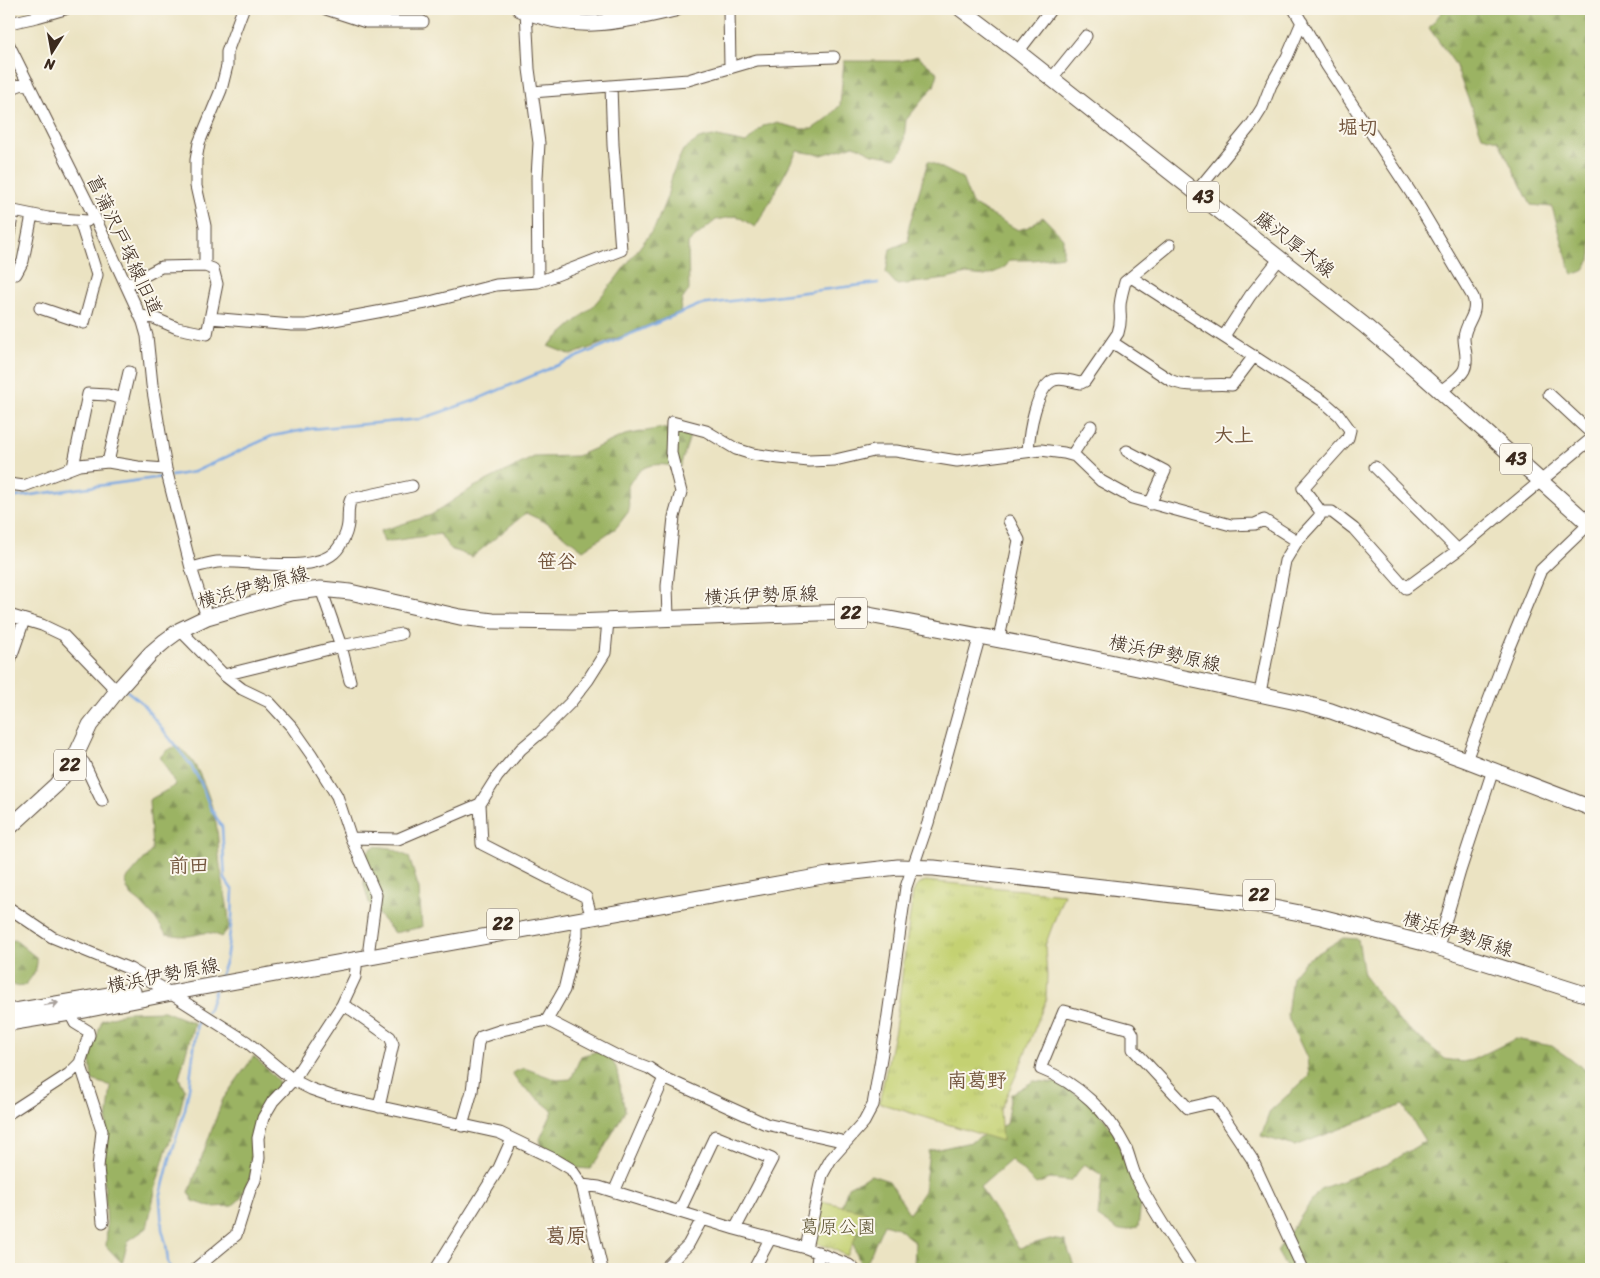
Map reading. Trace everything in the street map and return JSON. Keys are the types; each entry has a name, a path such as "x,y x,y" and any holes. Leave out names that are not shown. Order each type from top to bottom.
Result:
{"main road":[{"path":"523,10 562,22 675,9"},
{"name":"藤沢厚木線","path":"961,9 1052,78 1364,325 1441,391 1590,525"},
{"name":"横浜伊勢原線","path":"9,828 56,785 76,755 90,725 117,691 164,641 180,630 207,617 290,593 321,589 350,592 460,617 492,621 608,621 846,612 869,615 980,635 1260,693 1332,711 1591,808"},
{"name":"横浜伊勢原線","path":"9,1012 356,959 828,875 914,863"},
{"name":"横浜伊勢原線","path":"9,1023 70,1013 166,989 369,948 815,867 914,863 934,868 1253,904 1439,943 1591,987"},
{"name":"横浜伊勢原線","path":"1439,943 1591,996"}],"street":[{"path":"9,23 65,9"},
{"path":"204,266 205,226 196,186 196,160 199,143 221,90 227,66 226,52 243,9"},
{"path":"326,9 366,22 423,22"},
{"path":"729,9 730,67"},
{"path":"1018,52 1051,9"},
{"path":"1294,9 1327,66 1415,199 1458,270 1474,302 1474,314 1464,339 1465,369 1441,391"},
{"path":"523,10 539,142 538,282"},
{"path":"1196,192 1252,124 1262,108 1271,85 1287,57 1302,22"},
{"path":"1052,78 1086,36"},
{"name":"菖蒲沢戸塚線旧道","path":"9,45 127,285 147,336 152,385 167,474 207,617"},
{"path":"532,92 688,80 757,60 834,57"},
{"path":"9,89 28,82"},
{"path":"210,318 307,325 426,303 496,285 538,282 621,250 613,145 611,86"},
{"path":"9,234 11,210 48,218 80,221 96,220"},
{"path":"16,274 23,261 32,215"},
{"path":"40,308 84,323 97,275 80,221"},
{"path":"1028,451 1032,418 1047,384 1056,379 1085,381 1112,342 1121,324 1120,309 1125,282 1170,245"},
{"path":"1224,336 1250,296 1280,258"},
{"path":"127,285 161,267 204,266 213,270 216,276 217,284 207,334 177,328 154,318 140,316"},
{"path":"1131,277 1331,407 1350,430 1348,438 1342,446 1303,488 1321,512"},
{"path":"1112,342 1170,380 1185,385 1232,385 1254,356"},
{"path":"108,462 129,372"},
{"path":"72,467 88,394 108,395 123,399"},
{"path":"1549,394 1591,433"},
{"path":"668,618 668,577 674,517 681,492 671,453 672,422 706,430 736,449 752,454 809,461 835,460 874,451 896,451 957,461 1041,450 1075,456 1104,483 1132,498 1231,525 1255,524 1264,520 1297,541"},
{"path":"1075,456 1074,452 1091,426"},
{"path":"1321,512 1332,512 1354,529 1406,588 1458,550 1591,439"},
{"path":"1127,451 1165,471 1150,504"},
{"path":"9,484 24,486 79,465 108,462 167,474"},
{"path":"1375,468 1458,550"},
{"path":"192,568 217,562 286,565 306,564 319,560 329,556 338,548 347,530 349,504 352,499 412,486"},
{"path":"1260,693 1285,561 1297,541 1319,517 1321,512"},
{"path":"999,639 1019,540 1009,521"},
{"path":"1466,760 1507,652 1541,570 1590,525"},
{"path":"286,565 290,593"},
{"path":"321,589 341,646 350,681"},
{"path":"9,615 51,628 63,635 117,691"},
{"path":"9,663 24,620"},
{"path":"351,838 398,839 480,804 497,777 521,749 564,708 588,680 605,652 608,621"},
{"path":"180,630 224,675 242,689 269,702 292,726 337,796 351,838 376,895 369,948"},
{"path":"224,675 341,646 401,634"},
{"path":"806,1248 822,1175 831,1159 864,1122 873,1105 906,887 928,823 980,635"},
{"path":"76,755 84,763 102,801"},
{"path":"1439,943 1493,770"},
{"path":"480,804 482,844 586,897 589,908"},
{"path":"9,908 52,937 130,969 166,989 247,1042 293,1080 311,1089 331,1096 500,1133 571,1169 582,1185 602,1269"},
{"path":"546,1020 564,990 577,935 578,920"},
{"path":"195,1269 236,1235 255,1180 259,1158 258,1138 263,1118 273,1101 293,1080 342,1006 355,977 356,959"},
{"path":"342,1006 352,1010 390,1037 393,1044 379,1107"},
{"path":"1192,1269 1141,1186 1125,1148 1108,1120 1091,1100 1070,1083 1041,1069 1064,1011 1130,1029 1133,1034 1133,1049 1188,1108 1214,1102 1252,1158 1303,1269"},
{"path":"9,1113 69,1074 80,1063 89,1035 88,1031 75,1023 70,1013"},
{"path":"462,1126 472,1091 478,1043 481,1037 546,1020 615,1055 649,1068 664,1078 766,1124 846,1142"},
{"path":"80,1063 102,1131 98,1167 103,1222"},
{"path":"614,1192 664,1078"},
{"path":"678,1212 715,1136 772,1159 735,1229"},
{"path":"436,1269 499,1168 512,1139"},
{"path":"582,1185 598,1187 735,1229 806,1248 849,1265 854,1269"},
{"path":"669,1268 688,1245 702,1219"},
{"path":"754,1269 770,1239"},
{"path":"817,1269 818,1252"}],"green space":[{"path":"1444,9 1591,9 1591,254 1590,260 1583,271 1572,275 1552,207 1531,205 1498,140 1482,136 1455,64 1429,28"},
{"path":"917,56 938,73 934,86 906,120 903,150 895,158 873,154 854,145 822,155 797,151 755,227 737,216 716,220 688,243 689,290 682,300 680,312 571,355 548,346 593,306 655,227 667,197 673,172 683,150 699,139 713,136 746,143 763,126 776,123 801,129 812,129 827,119 840,105 844,61 901,61"},
{"path":"928,161 962,178 972,204 1018,230 1028,227 1043,217 1063,238 1063,256 1033,260 1010,260 1000,270 985,276 966,274 947,279 897,285 886,273 890,249 909,241 908,230"},
{"path":"662,428 690,436 680,467 656,465 644,468 639,472 628,486 629,511 616,528 583,550 549,524 526,513 472,557 450,549 440,534 384,542 380,531 431,515 472,488 534,457 577,456 625,435"},
{"path":"175,747 182,750 194,764 205,786 215,820 229,920 229,928 221,937 211,933 191,936 166,934 155,918 127,889 126,880 152,850 149,800 176,785 160,757 167,750"},
{"path":"375,846 391,848 409,857 419,889 422,927 394,933 369,903 364,884 367,852"},
{"path":"925,881 1064,894 1045,946 1046,1000 1018,1071 1000,1110 1002,1141 879,1103 895,1029 913,893 916,887"},
{"path":"1343,938 1358,939 1364,976 1398,1020 1445,1059 1462,1062 1472,1060 1515,1039 1552,1046 1591,1074 1591,1269 1287,1269 1277,1251 1320,1189 1388,1164 1425,1141 1403,1105 1295,1146 1261,1136 1270,1111 1309,1076 1307,1058 1287,1015 1292,977 1305,961"},
{"path":"15,940 37,958 35,970 25,985 15,986 9,981 9,941"},
{"path":"164,1011 194,1023 179,1078 185,1090 176,1126 157,1182 147,1228 128,1241 122,1263 106,1246 107,1220 104,1165 111,1086 92,1080 90,1059 102,1020 129,1012"},
{"path":"598,1051 608,1055 616,1067 625,1111 590,1169 577,1168 564,1158 541,1146 540,1139 553,1111 520,1084 512,1073 524,1068 557,1080 571,1079 581,1056"},
{"path":"254,1056 280,1083 261,1111 252,1146 255,1156 250,1178 241,1198 232,1206 211,1207 193,1201 189,1192 223,1099"},
{"path":"1034,1081 1056,1083 1094,1104 1114,1133 1128,1170 1142,1196 1138,1227 1119,1231 1098,1217 1102,1175 1084,1164 1071,1181 1050,1179 1036,1184 1011,1160 980,1187 1019,1248 1050,1239 1065,1241 1075,1269 914,1269 915,1242 897,1228 884,1224 867,1262 860,1262 842,1205 848,1187 871,1175 889,1181 909,1213 924,1191 929,1151 971,1142 1006,1124 1011,1094"},
{"name":"葛原公園","path":"822,1201 867,1212 847,1256 830,1247 812,1243"}],"waterway":[{"path":"171,476 194,472 272,436 310,429 421,419 473,401 699,305 878,283"},
{"path":"9,498 163,477"},
{"path":"127,691 141,702 190,764 201,783 210,807 222,827 225,879 233,891 232,918 226,960 220,977"},
{"path":"206,1012 209,1009 215,990"},
{"path":"171,1269 162,1229 160,1198 185,1109 197,1023 201,1018"}],"district":[{"name":"堀切","path":"1358,127"},
{"name":"大上","path":"1234,435"},
{"name":"笹谷","path":"557,561"},
{"name":"前田","path":"189,865"},
{"name":"南葛野","path":"977,1080"},
{"name":"葛原","path":"566,1236"}]}
